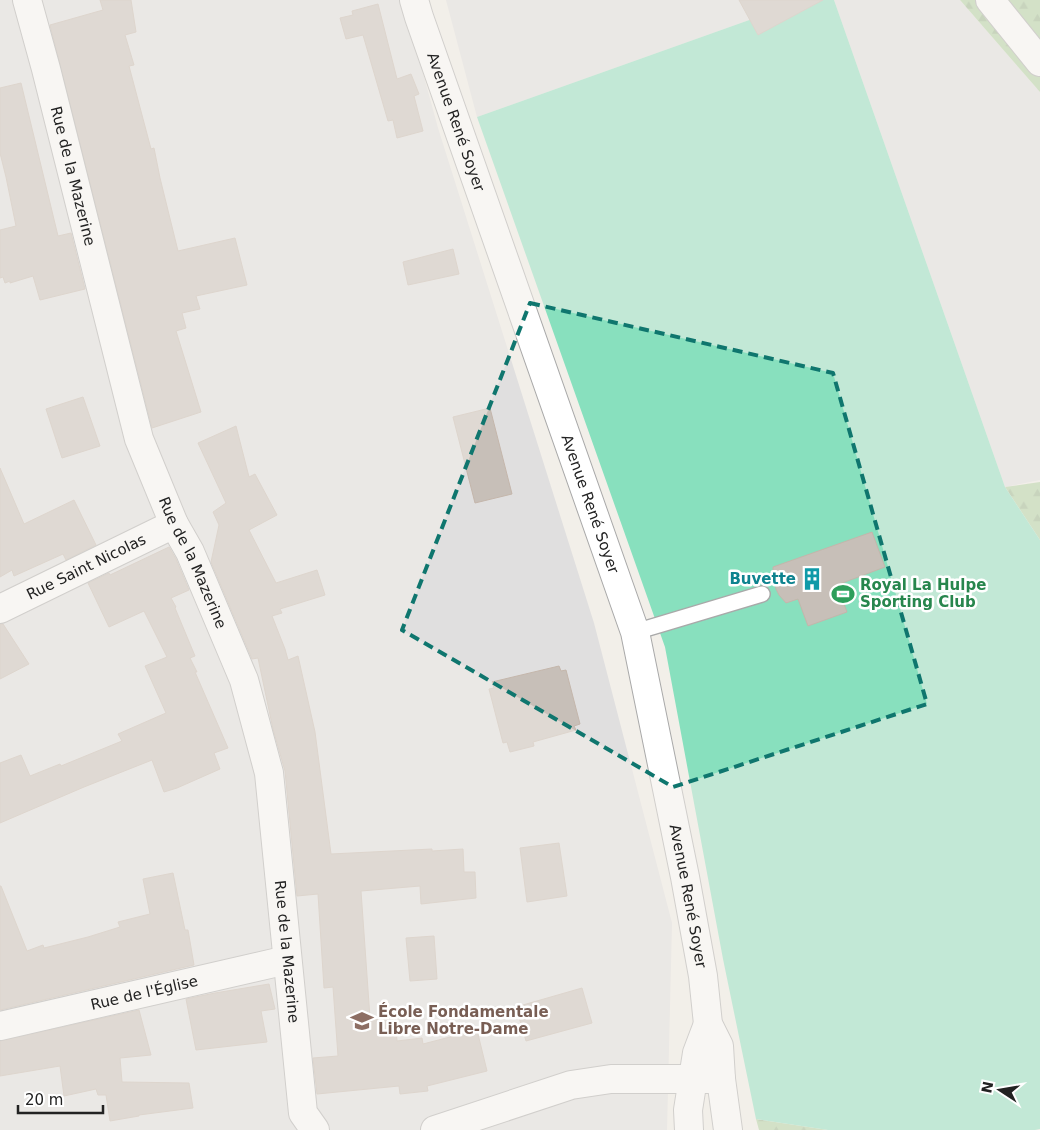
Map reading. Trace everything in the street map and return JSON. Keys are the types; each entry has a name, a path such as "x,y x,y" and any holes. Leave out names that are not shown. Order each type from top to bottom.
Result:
{"street":[{"name":"Rue de la Mazerine","path":"26,0 46,69 139,439 174,524 190,552 244,680 269,773 302,1114 315,1130"},
{"name":"Avenue René Soyer","path":"414,0 635,632 685,877 703,976 708,1024 719,1046 721,1079 728,1130"},
{"path":"990,0 1040,62"},
{"name":"Rue Saint Nicolas","path":"0,609 174,524"},
{"name":"Rue de l'Église","path":"0,1026 287,960"},
{"name":"Avenue René Soyer","path":"689,1130 688,1110 697,1053 708,1024"},
{"path":"435,1130 571,1085 611,1079 721,1079"}],"lane":[{"path":"635,632 762,594"}],"highlighted area":[{"path":"530,303 833,373 927,704 673,787 402,630"}],"shaded area":[{"path":"0,0 403,0 438,128 594,623 672,923 667,1130 0,1130"},
{"path":"446,0 805,0 477,117"},
{"path":"834,0 960,0 1040,92 1040,480 1005,487"}],"green space":[{"name":"Royal La Hulpe Sporting Club","path":"805,0 834,0 1005,487 1040,540 1040,1129 828,1130 756,1119 723,959 665,647 477,117"},
{"path":"960,0 1040,0 1040,92"},
{"path":"1040,482 1040,540 1005,487"},
{"path":"756,1119 828,1130 759,1130"}],"building":[{"path":"100,0 131,0 136,32 125,35 134,65 129,66 151,149 154,148 178,251 235,238 247,285 196,296 200,309 182,313 186,328 176,331 201,412 152,428 50,25 103,10"},
{"path":"739,0 823,0 758,35"},
{"path":"378,4 397,79 411,74 419,94 414,96 423,131 397,138 393,120 388,121 363,35 346,39 340,18 353,15 352,11"},
{"path":"21,83 58,236 71,233 85,289 40,300 33,276 10,283 10,281 5,283 3,277 0,278 0,230 16,226 0,153 0,88"},
{"path":"453,249 459,274 408,285 403,262"},
{"path":"83,397 100,446 62,458 46,409"},
{"path":"490,408 512,494 475,503 453,417"},
{"path":"236,426 249,477 255,474 277,515 249,530 276,583 317,570 325,595 280,609 282,613 272,616 288,660 298,656 315,732 331,854 463,849 464,872 475,872 476,898 421,904 420,886 361,891 370,1018 395,1016 397,1041 422,1038 423,1044 477,1030 487,1071 427,1086 428,1091 400,1094 399,1086 317,1094 313,1058 338,1056 333,987 324,988 318,894 297,896 285,771 273,729 258,658 252,659 211,562 219,525 213,512 226,503 198,443"},
{"path":"0,468 24,524 74,500 96,545 66,560 63,554 14,576 12,570 0,577"},
{"name":"Buvette","path":"872,532 885,567 837,585 847,612 808,626 798,599 786,603 779,595 773,577 773,567"},
{"path":"169,547 189,590 171,598 195,656 190,658 197,672 195,672 228,748 214,753 220,769 164,792 152,760 0,823 0,763 21,755 30,776 60,764 61,766 122,741 118,734 166,713 145,666 167,657 144,611 109,627 88,583 109,573 110,575"},
{"path":"0,624 3,624 29,664 0,679"},
{"path":"559,666 561,671 566,670 580,724 574,726 576,730 533,742 534,746 510,752 507,742 503,743 489,689 494,688 492,682"},
{"path":"559,843 567,896 527,902 520,848"},
{"path":"173,873 185,930 188,930 194,965 0,1010 0,886 27,951 43,945 44,948 88,937 120,927 118,922 150,914 143,879"},
{"path":"434,936 437,979 410,981 406,938"},
{"path":"269,984 275,1009 261,1011 267,1042 196,1050 186,999"},
{"path":"582,988 592,1023 526,1041 516,1007"},
{"path":"139,1010 151,1055 120,1058 122,1082 189,1083 193,1108 110,1121 106,1095 98,1095 96,1089 64,1096 60,1066 0,1076 0,1041"}],"place":[{"name":"Buvette","path":"812,579"},
{"name":"Royal La Hulpe Sporting Club","path":"843,594"},
{"name":"École Fondamentale Libre Notre-Dame","path":"362,1021"}]}
